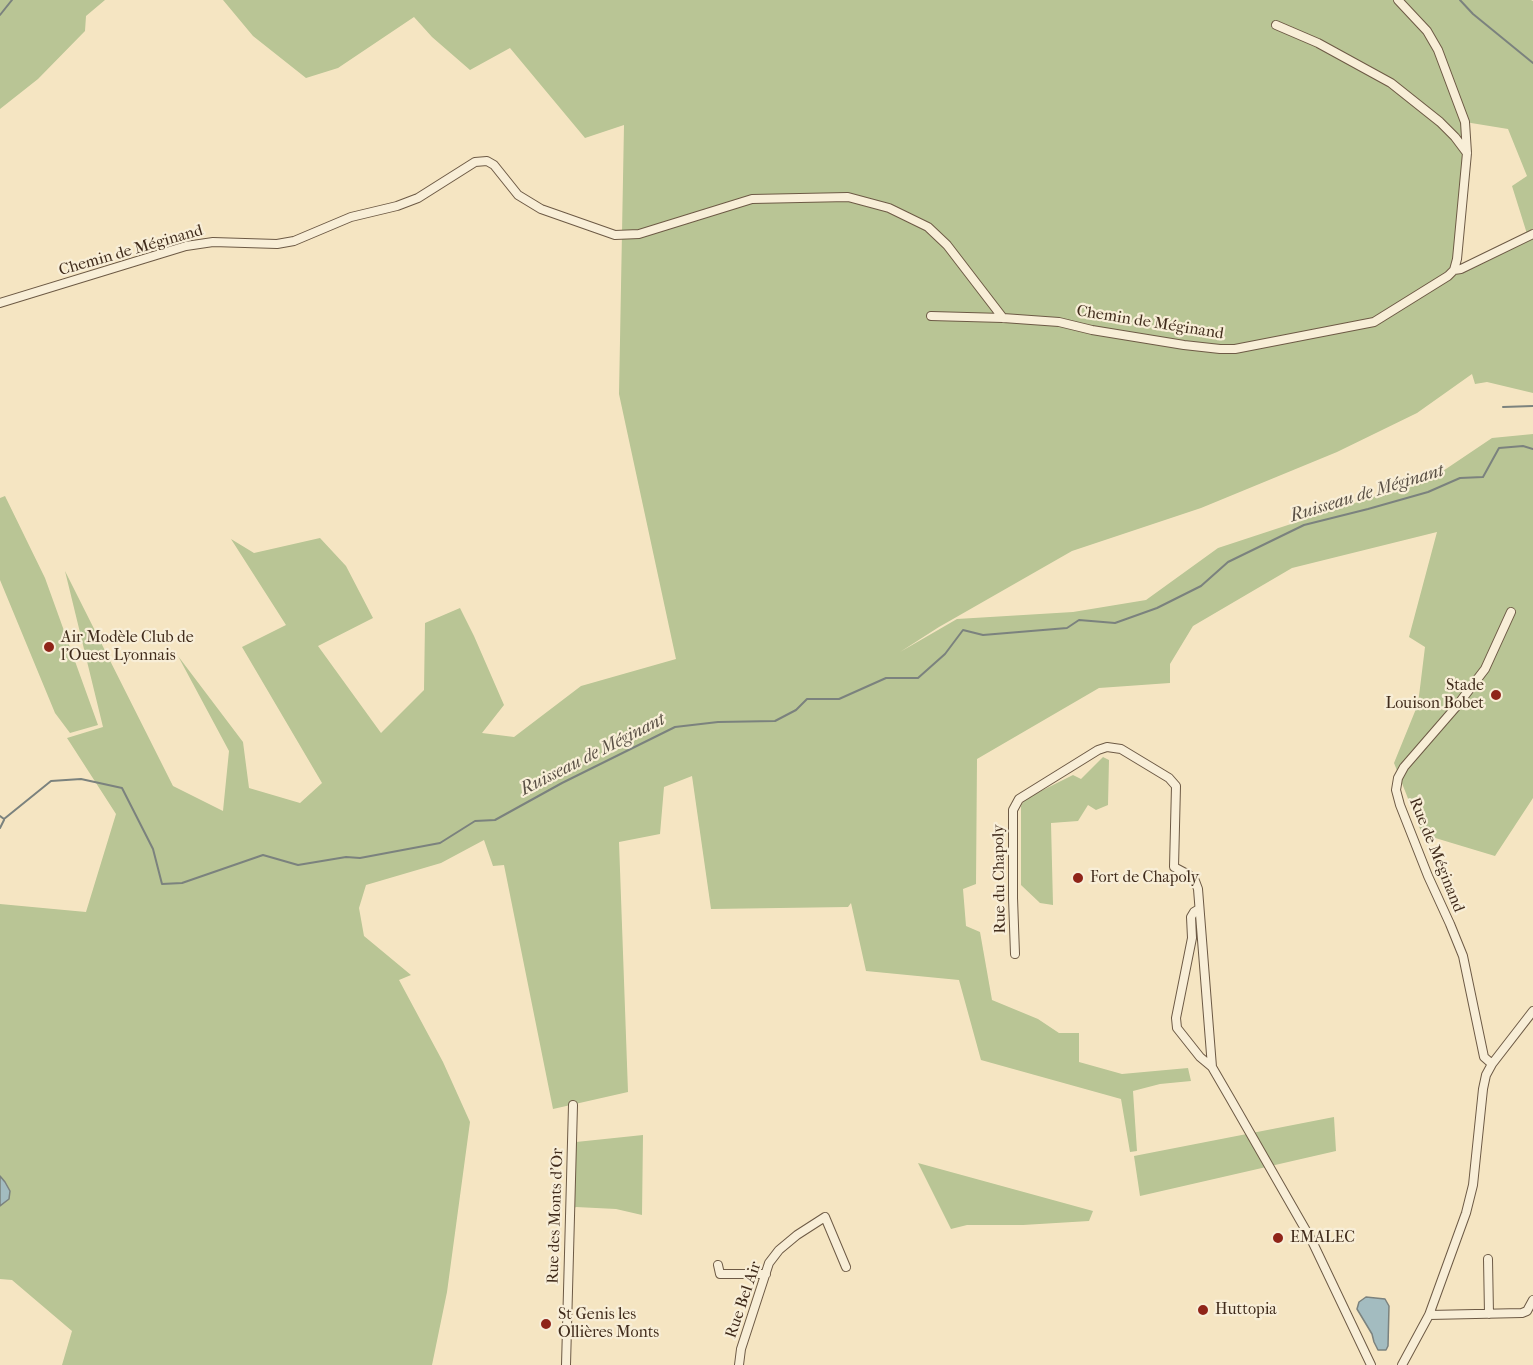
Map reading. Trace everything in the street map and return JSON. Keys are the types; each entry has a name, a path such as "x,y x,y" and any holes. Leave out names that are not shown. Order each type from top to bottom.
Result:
{"street":[{"path":"1398,0 1427,31 1438,50 1465,122 1467,153 1454,270"},
{"path":"1276,24 1318,43 1391,83 1440,122 1455,136 1467,153"},
{"name":"Chemin de Méginand","path":"0,303 186,246 213,242 277,244 294,241 351,217 397,206 418,198 475,162 487,161 495,165 518,195 541,209 615,235 639,234 752,199 848,197 890,208 928,227 947,245 1003,318"},
{"name":"Chemin de Méginand","path":"931,316 1059,322 1092,330 1184,345 1235,349 1374,322 1454,270 1461,270 1533,234"},
{"name":"Rue de Méginand","path":"1492,1064 1484,1057 1463,956 1428,876 1396,790 1398,778 1404,767 1456,707 1485,669 1510,612"},
{"name":"Rue du Chapoly","path":"1015,954 1013,810 1019,799 1098,750 1107,747 1121,749 1169,778 1176,786 1174,867 1189,875 1195,881 1198,889 1212,1067"},
{"name":"Rue du Chapoly","path":"1199,909 1191,917 1192,938 1176,1018 1177,1028 1200,1057 1212,1067 1312,1241 1371,1365"},
{"path":"1402,1365 1429,1315 1466,1213 1473,1185 1486,1075 1533,1011"},
{"name":"Rue des Monts d'Or","path":"566,1365 573,1105"},
{"name":"Rue Bel Air","path":"739,1365 741,1349 769,1263 779,1250 825,1217 846,1268"},
{"path":"1488,1259 1489,1314"},
{"path":"718,1265 720,1274 766,1274"},
{"path":"1429,1315 1522,1313 1527,1311 1533,1300"}],"green space":[{"path":"0,0 105,0 86,16 85,31 38,79 0,109"},
{"path":"223,0 1533,1 1533,393 1487,382 1475,384 1472,374 1417,413 1337,452 1201,508 1072,551 939,627 900,652 957,619 1073,612 1146,600 1218,548 1434,477 1492,438 1533,434 1533,798 1495,856 1422,834 1394,763 1418,704 1425,647 1409,637 1437,532 1292,568 1193,626 1170,664 1170,683 1099,688 977,759 976,884 963,889 966,926 980,932 992,1000 1038,1019 1059,1033 1079,1033 1079,1062 1122,1074 1188,1068 1191,1081 1160,1084 1133,1091 1137,1151 1130,1152 1121,1099 981,1060 959,980 866,971 851,903 848,907 711,909 692,776 664,787 660,834 619,842 628,1092 553,1109 504,865 493,866 484,840 441,863 366,885 359,908 364,936 411,975 399,980 443,1062 470,1122 447,1292 432,1365 62,1365 72,1331 12,1280 0,1279 0,904 86,912 116,814 67,738 103,727 65,571 173,786 223,811 229,751 178,656 243,742 249,788 300,803 322,783 242,647 286,625 231,539 254,553 320,538 346,566 373,618 318,646 381,733 424,690 425,623 460,608 504,705 482,733 514,737 581,686 676,659 619,394 624,125 585,138 510,48 470,70 432,37 414,17 338,68 306,78 253,36","holes":["1465,122 1508,129 1527,176 1512,186 1528,237 1454,269 1467,153"]},
{"name":"Air Modèle Club de l'Ouest Lyonnais","path":"5,496 45,578 98,725 70,733 55,713 0,580 0,498"},
{"path":"1103,757 1109,760 1108,805 1096,810 1088,805 1078,821 1051,823 1053,905 1040,903 1021,885 1021,806 1025,799 1073,775 1081,779"},
{"path":"1334,1117 1336,1151 1140,1196 1134,1156"},
{"path":"643,1135 642,1215 616,1209 576,1207 570,1211 572,1137 576,1142"},
{"path":"918,1163 1093,1211 1089,1221 1023,1225 967,1225 951,1229"}],"water":[{"path":"0,1176 10,1191 9,1199 0,1206"},
{"path":"1366,1297 1385,1299 1389,1306 1386,1350 1378,1350 1372,1334 1357,1309 1359,1302"}],"waterway":[{"path":"0,15 12,0"},
{"path":"1460,0 1473,14 1533,63"},
{"path":"1503,407 1533,406"},
{"name":"Ruisseau de Méginant","path":"0,816 4,819 51,781 81,779 122,788 153,849 162,884 182,883 263,855 298,865 346,857 360,858 440,843 475,821 495,820 562,783 675,727 718,722 775,721 796,710 807,699 839,699 886,678 918,678 945,654 963,630 983,635 1067,628 1079,620 1115,623 1157,608 1201,586 1228,562 1304,525 1428,492 1460,478 1483,477 1499,448 1523,446 1533,449"},
{"path":"0,828 4,820"}],"place":[{"name":"Air Modèle Club de l'Ouest Lyonnais","path":"49,647"},
{"name":"Stade Louison Bobet","path":"1496,695"},
{"name":"Fort de Chapoly","path":"1078,878"},
{"name":"EMALEC","path":"1278,1238"},
{"name":"Huttopia","path":"1203,1310"},
{"name":"St Genis les Ollières Monts","path":"546,1324"}]}
